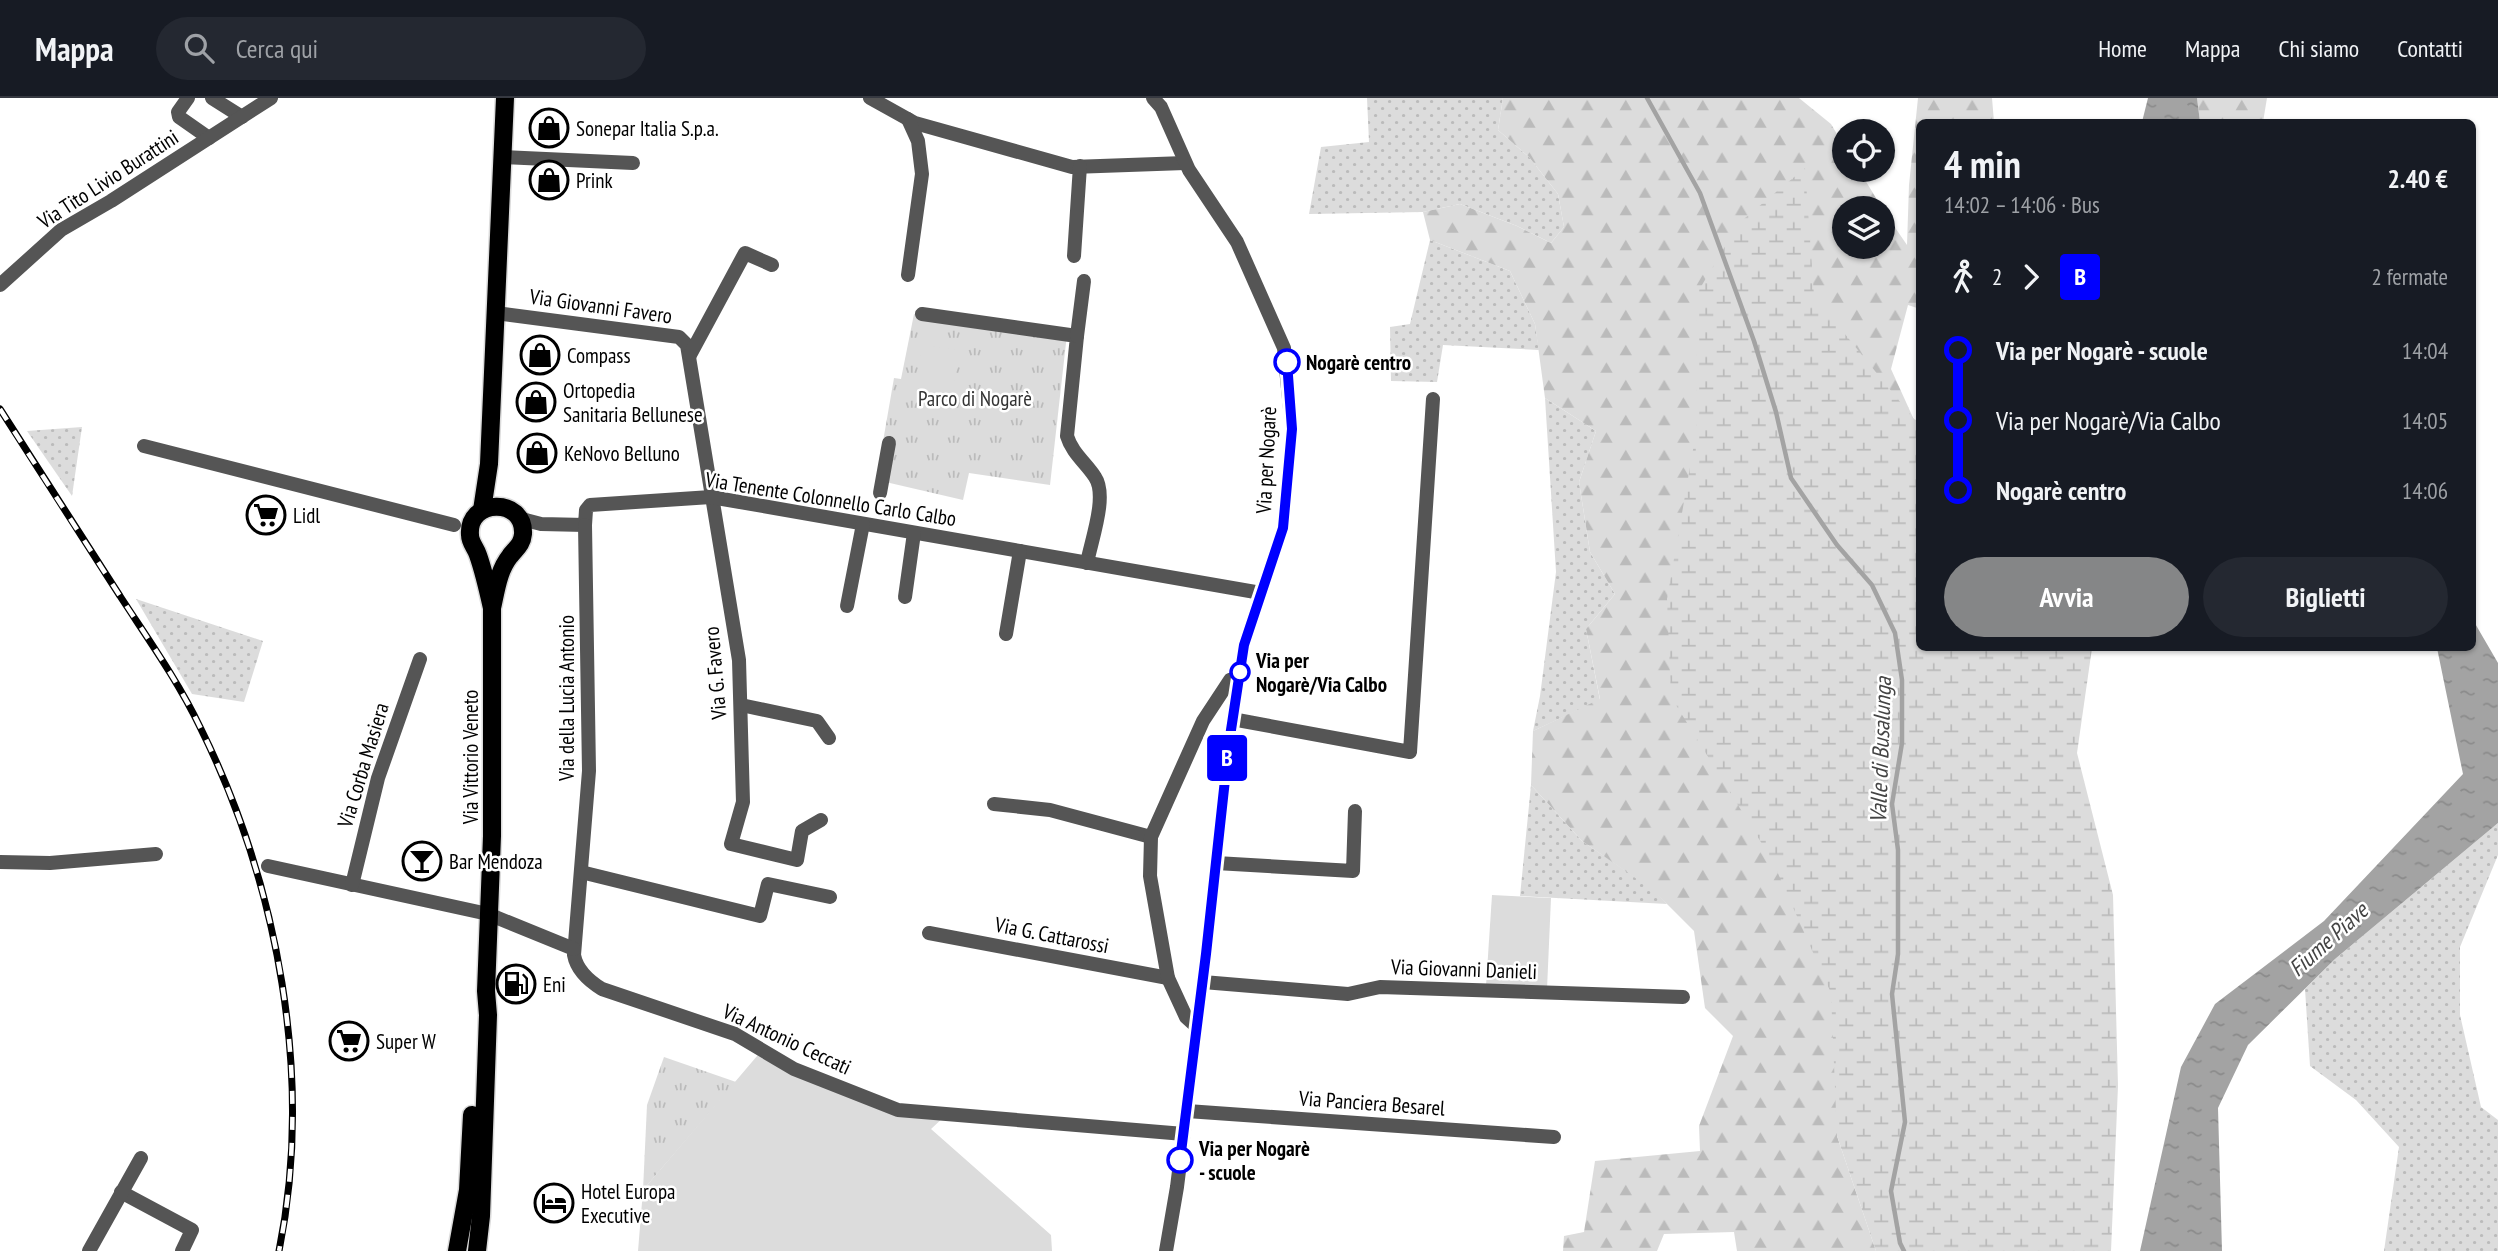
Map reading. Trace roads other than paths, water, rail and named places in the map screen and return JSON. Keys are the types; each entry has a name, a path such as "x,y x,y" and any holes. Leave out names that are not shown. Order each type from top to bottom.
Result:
{"main road":[{"name":"Via Vittorio Veneto","path":"492,608 470,534 475,517 482,510 489,464 505,98"},
{"name":"Via Vittorio Veneto","path":"477,1251 481,1216 488,1015 486,991 492,836 492,608 498,581 510,556 521,544 523,536 523,527 513,513 489,464"},
{"path":"482,510 490,506 513,513"},
{"path":"477,551 493,559 510,556"},
{"name":"Via Vittorio Veneto","path":"457,1251 468,1190 478,1015 486,991"}],"street":[{"path":"212,98 242,117"},
{"name":"Via Tito Livio Burattini","path":"0,285 61,230 271,98"},
{"path":"870,98 915,122 1072,167 1185,163"},
{"name":"Via Tito Livio Burattini","path":"184,99 178,112 179,117 209,138"},
{"name":"Via per Nogarè","path":"1155,100 1185,163 1237,242 1286,354 1292,429 1283,528 1244,645 1232,719 1203,982 1177,1187 1166,1251"},
{"path":"908,118 918,141 922,174 908,275"},
{"path":"503,157 633,163"},
{"path":"1074,256 1080,166"},
{"name":"Via Giovanni Favero","path":"690,355 745,253 772,265"},
{"path":"1083,281 1067,436 1071,447 1095,477 1101,490 1087,563"},
{"name":"Via Giovanni Favero","path":"496,313 679,337 687,345 690,355"},
{"path":"922,314 1077,336"},
{"path":"690,355 711,497"},
{"path":"1232,719 1410,752 1433,399"},
{"name":"Via Tenente Colonnello Carlo Calbo","path":"880,493 888,443"},
{"path":"144,446 454,525"},
{"name":"Via Tenente Colonnello Carlo Calbo","path":"585,525 586,510 590,505 711,497 1261,593"},
{"name":"Via G. Favero","path":"711,497 739,660 743,802 731,844 797,860 803,831 821,820"},
{"path":"513,513 541,524 585,525"},
{"path":"523,536 541,524"},
{"path":"847,606 863,524"},
{"name":"Via della Lucia Antonio","path":"574,949 589,771 585,525"},
{"path":"905,597 914,533"},
{"path":"1006,634 1020,551"},
{"name":"Via Corba Masiera","path":"352,886 378,778 420,659"},
{"path":"1197,1027 1186,1017 1168,978 1150,876 1152,836 1203,721 1230,680 1239,677"},
{"path":"741,705 817,721 829,738"},
{"path":"994,804 1050,810 1152,836"},
{"path":"1216,863 1353,870 1355,811"},
{"path":"0,862 50,863 156,854"},
{"path":"268,866 488,914 574,949"},
{"path":"581,872 760,916 768,884 830,897"},
{"name":"Via G. Cattarossi","path":"929,933 1168,978"},
{"name":"Via Antonio Ceccati","path":"574,949 578,967 602,989 735,1034 794,1069 898,1110 1184,1133"},
{"name":"Via Giovanni Danieli","path":"1203,982 1349,994 1380,987 1683,997"},
{"name":"Via Panciera Besarel","path":"1186,1111 1554,1137"},
{"path":"89,1251 141,1158"},
{"path":"121,1192 192,1230 182,1251"}],"water":[{"path":"2148,98 2197,98 2200,119 2143,119"},
{"name":"Fiume Piave","path":"2476,625 2498,663 2498,823 2335,959 2248,1045 2218,1108 2222,1251 2140,1251 2181,1067 2215,1004 2324,921 2463,774 2438,651 2476,651"}],"waterway":[{"name":"Valle di Busalunga","path":"1647,98 1700,193 1754,341 1776,412 1791,478 1837,545 1872,585 1895,633 1902,680 1902,743 1892,804 1898,850 1898,954 1892,994 1905,1122 1891,1191 1900,1243 1904,1251"}],"railway":[{"path":"0,409 182,693 227,787 250,851 269,916 282,983 290,1050 292,1118 289,1185 279,1251"}],"place":[{"name":"Sonepar Italia S.p.a.","path":"549,128"},
{"name":"Prink","path":"549,180"},
{"name":"Compass","path":"540,355"},
{"name":"Nogarè centro","path":"1287,362"},
{"name":"Ortopedia Sanitaria Bellunese","path":"536,402"},
{"name":"KeNovo Belluno","path":"537,453"},
{"name":"Lidl","path":"266,515"},
{"name":"Via per Nogarè/Via Calbo","path":"1240,672"},
{"name":"Bar Mendoza","path":"422,861"},
{"name":"Eni","path":"516,984"},
{"name":"Super W","path":"349,1041"},
{"name":"Via per Nogarè - scuole","path":"1180,1160"},
{"name":"Hotel Europa Executive","path":"554,1203"}],"park label":[{"name":"Parco di Nogarè","path":"975,398"}]}
